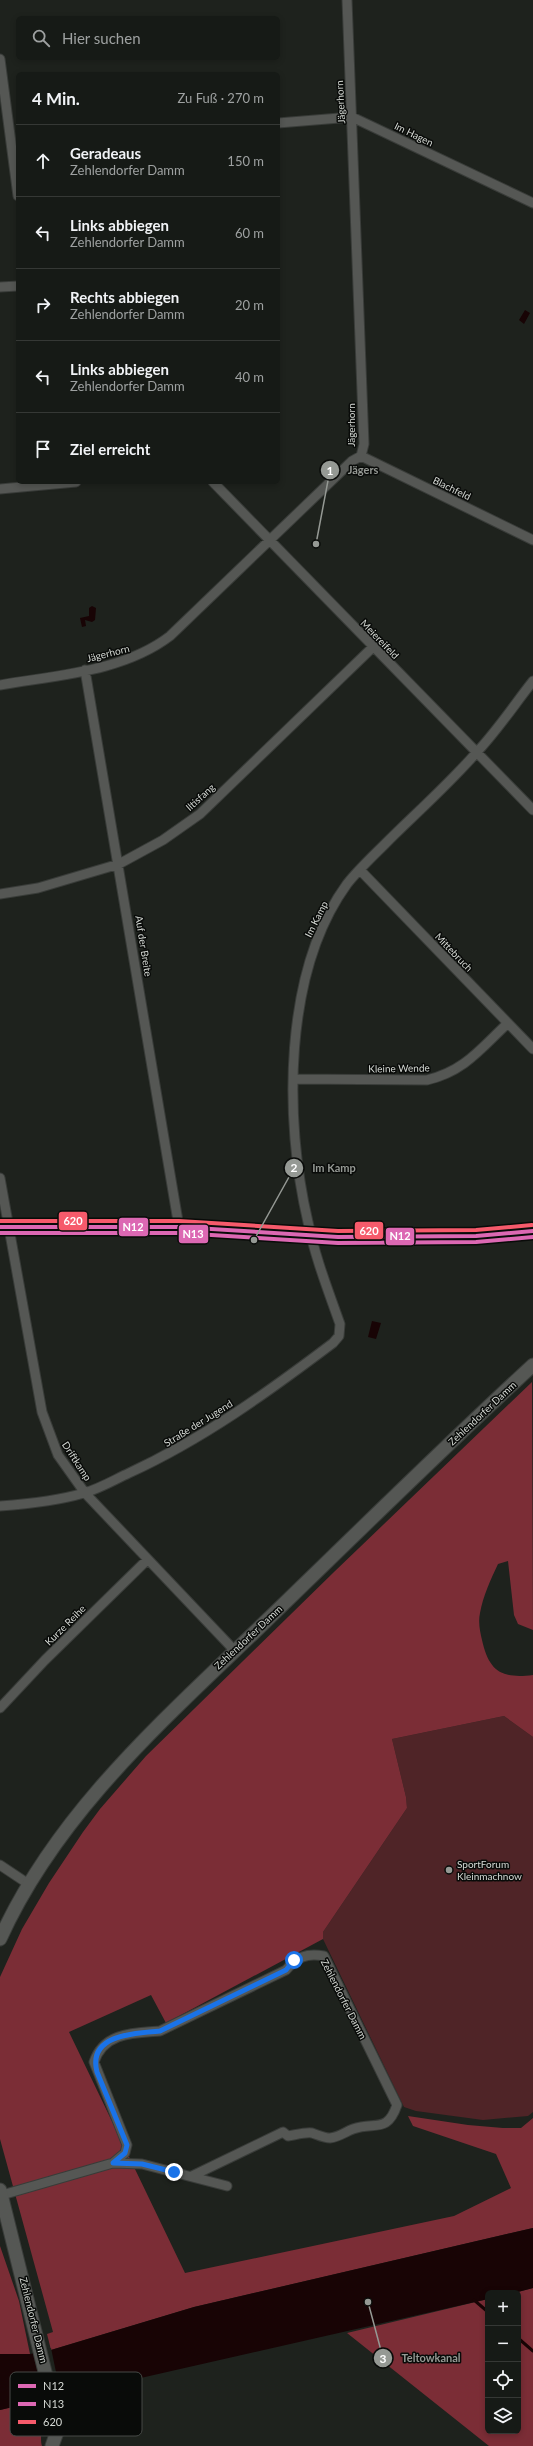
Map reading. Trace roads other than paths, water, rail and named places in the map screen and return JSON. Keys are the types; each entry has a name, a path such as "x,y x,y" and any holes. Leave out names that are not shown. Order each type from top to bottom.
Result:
{"main road":[{"name":"Zehlendorfer Damm","path":"0,1939 27,1883 76,1815 133,1751 209,1673 236,1651 533,1365"},
{"name":"Zehlendorfer Damm","path":"1,2193 46,2372"},
{"name":"Zehlendorfer Damm","path":"52,2446 56,2436"}],"street":[{"name":"Jägerhorn","path":"0,685 85,670 132,659 155,648 170,636 352,462 361,456 364,444 347,0"},
{"path":"0,59 16,160"},
{"name":"Im Hagen","path":"280,123 323,118 352,117 533,203"},
{"path":"0,287 16,286"},
{"name":"Blachfeld","path":"361,456 533,540"},
{"path":"0,489 54,484"},
{"name":"Meiereifeld","path":"215,484 533,810"},
{"name":"Iltisfang","path":"0,894 38,888 119,864 163,840 200,814 373,647"},
{"name":"Auf der Breite","path":"85,670 119,864 179,1227"},
{"name":"Im Kamp","path":"341,1330 311,1237 297,1151 294,1079 298,1006 305,976 319,934 346,885 476,753 533,681"},
{"name":"Mittebruch","path":"360,870 533,1049"},
{"name":"Kleine Wende","path":"294,1079 427,1080 446,1076 462,1067 508,1023"},
{"name":"Driftkamp","path":"0,1178 4,1227 42,1412 58,1455 85,1493 236,1651"},
{"path":"4,1227 179,1227 311,1237 476,1236 533,1232"},
{"name":"Straße der Jugend","path":"0,1506 28,1504 85,1493 190,1443 269,1391 333,1343 341,1330"},
{"name":"Kurze Reihe","path":"0,1708 45,1660 148,1560"},
{"path":"0,1865 27,1883"},
{"name":"Zehlendorfer Damm","path":"113,2163 125,2153 127,2145 94,2062 103,2046 125,2035 146,2030 160,2031 286,1970 294,1960 312,1954 324,1956 397,2105 394,2116 386,2124 354,2129 342,2135 328,2138 310,2133 288,2136 283,2132 192,2176"},
{"name":"Zehlendorfer Damm","path":"1,2193 113,2163 142,2164 227,2186"}],"waterway":[{"path":"474,2300 485,2309"},
{"path":"521,2341 533,2351"}],"place":[{"name":"Jägers","path":"316,544"},
{"name":"Im Kamp","path":"254,1240"},
{"name":"SportForum Kleinmachnow","path":"449,1870"},
{"name":"Teltowkanal","path":"368,2302"}]}
